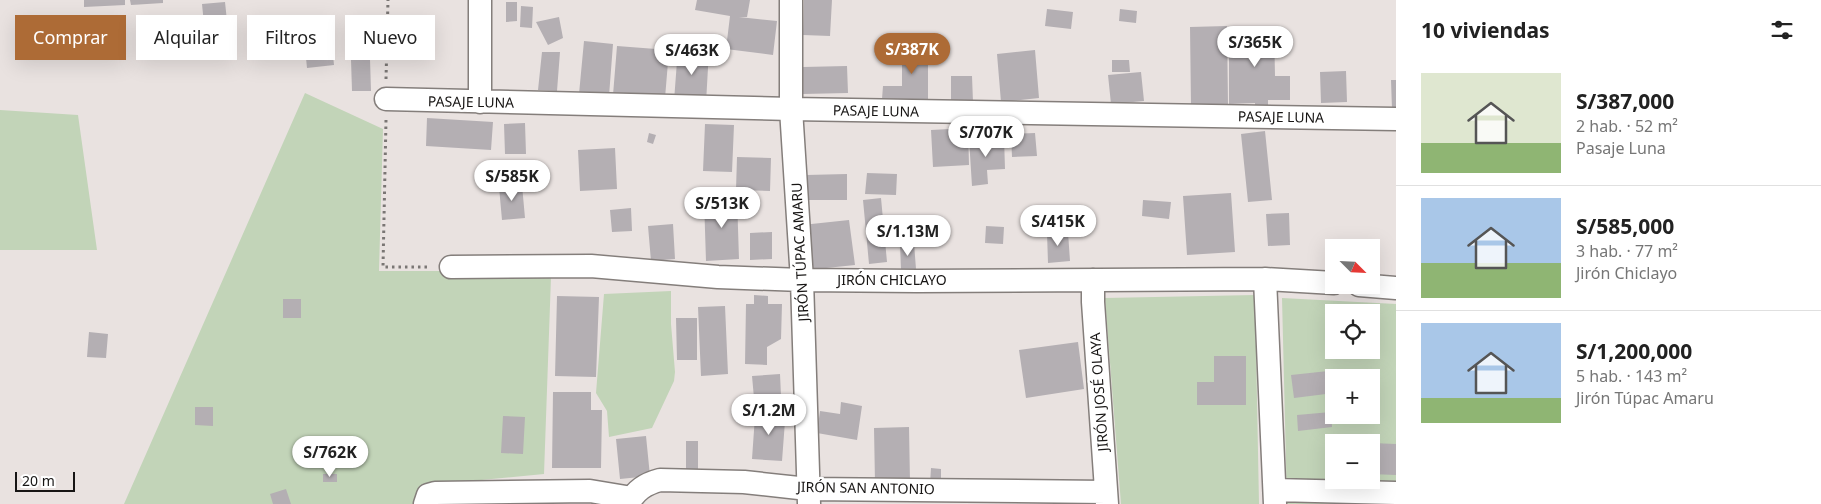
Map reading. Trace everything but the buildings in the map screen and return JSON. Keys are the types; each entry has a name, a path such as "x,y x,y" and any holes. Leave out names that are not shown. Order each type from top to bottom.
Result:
{"street":[{"path":"480,0 480,102"},
{"name":"JIRÓN TÚPAC AMARU","path":"791,0 791,109 802,280 809,497"},
{"name":"PASAJE LUNA","path":"386,100 1396,119"},
{"name":"JIRÓN CHICLAYO","path":"451,267 591,266 718,277 802,280 1265,279 1325,282"},
{"path":"1265,279 1275,497 1396,493"},
{"name":"JIRÓN JOSÉ OLAYA","path":"1093,280 1107,498"},
{"path":"1380,287 1396,288"},
{"name":"JIRÓN SAN ANTONIO","path":"630,501 640,488 660,480 744,482 809,497 1107,498"},
{"path":"425,504 428,495 435,493 590,490 630,501"}],"path":[{"path":"388,0 383,267 451,267"}],"green space":[{"path":"305,93 383,129 379,271 439,271 551,277 544,474 419,486 419,504 124,504"},
{"path":"0,110 78,115 97,250 0,250"},
{"path":"671,291 674,381 652,428 609,437 607,411 596,393 604,294"},
{"path":"1255,295 1259,504 1121,504 1105,298"},
{"path":"1282,298 1396,304 1396,504 1287,504"}]}
